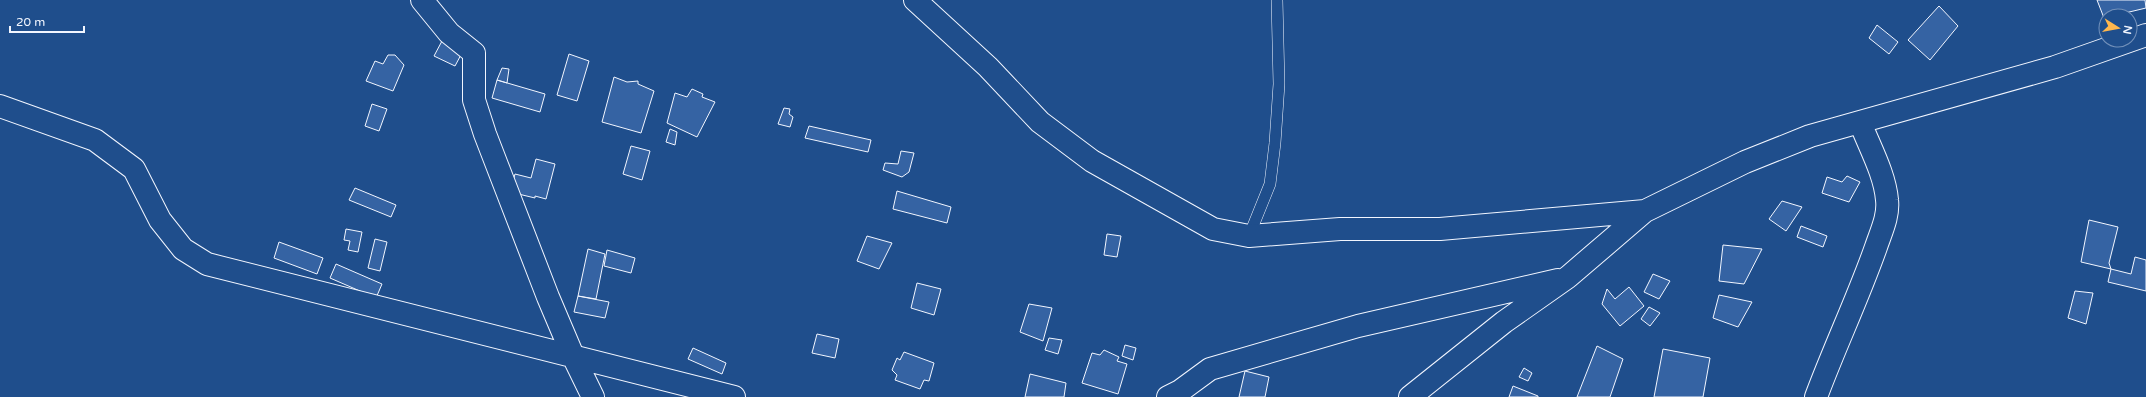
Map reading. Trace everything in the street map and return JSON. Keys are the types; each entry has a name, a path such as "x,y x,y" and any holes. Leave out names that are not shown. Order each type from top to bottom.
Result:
{"street":[{"path":"422,0 449,33 474,53 474,100 483,127 526,244 573,356 593,397"},
{"path":"915,0 988,67 1040,122 1092,161 1213,229 1249,236 1340,229 1440,229 1645,210"},
{"path":"1410,397 1504,322 1568,277 1645,210 1745,162 1810,136 2055,67 2146,35"},
{"path":"0,106 95,140 134,169 160,220 183,249 207,264 734,397"},
{"path":"1816,397 1829,361 1865,278 1886,217 1888,200 1860,122"},
{"path":"1168,397 1180,391 1210,369 1358,326 1568,277"}],"lane":[{"path":"1249,236 1270,184 1275,143 1279,84 1277,0"}],"building":[{"path":"2097,0 2145,0 2146,8 2138,10 2138,8 2100,8"},
{"path":"1939,6 1958,26 1930,60 1908,40"},
{"path":"1877,25 1898,42 1889,54 1869,38"},
{"path":"442,41 463,51 455,66 434,56"},
{"path":"569,54 589,61 577,101 557,95"},
{"path":"388,55 395,55 404,65 393,91 366,81 375,61 383,64"},
{"path":"502,68 509,69 507,83 497,80"},
{"path":"614,77 627,82 638,81 638,84 654,91 641,133 602,122"},
{"path":"497,80 545,94 540,112 492,98"},
{"path":"692,89 703,94 702,97 715,102 697,137 667,123 675,93 687,97"},
{"path":"372,104 387,109 379,131 365,126"},
{"path":"784,108 790,109 789,114 793,117 790,127 778,124"},
{"path":"809,126 871,140 868,152 805,138"},
{"path":"670,129 677,132 675,145 666,142"},
{"path":"631,146 650,151 642,180 623,174"},
{"path":"901,151 914,153 909,172 902,177 883,170 885,163 898,164"},
{"path":"536,159 555,164 546,199 510,192 515,174 531,178"},
{"path":"1847,176 1860,182 1849,202 1822,193 1827,177 1842,182"},
{"path":"355,188 396,205 391,217 349,200"},
{"path":"897,191 951,207 947,223 893,209"},
{"path":"1782,201 1802,207 1786,231 1769,219"},
{"path":"2089,220 2118,227 2109,263 2111,269 2081,262"},
{"path":"1801,226 1827,236 1823,247 1797,237"},
{"path":"346,229 362,232 358,252 348,250 350,241 344,240"},
{"path":"1107,234 1121,236 1117,257 1104,255"},
{"path":"867,236 892,243 879,269 857,261"},
{"path":"375,239 387,242 380,271 368,268"},
{"path":"279,242 323,258 317,274 274,258"},
{"path":"1723,245 1762,249 1744,284 1719,281"},
{"path":"588,249 605,254 596,299 578,296"},
{"path":"607,250 635,258 631,273 604,266"},
{"path":"2135,257 2146,260 2146,291 2108,282 2111,269 2131,274"},
{"path":"336,264 382,284 376,298 330,278"},
{"path":"1653,274 1670,281 1659,299 1644,292"},
{"path":"917,283 941,289 934,315 911,308"},
{"path":"1629,287 1644,306 1620,326 1602,304 1607,289 1615,299"},
{"path":"2075,291 2093,293 2086,324 2068,318"},
{"path":"1719,295 1752,302 1738,327 1713,318"},
{"path":"578,296 609,302 605,318 574,312"},
{"path":"1029,304 1052,308 1043,341 1020,332"},
{"path":"1649,307 1660,313 1650,326 1641,319"},
{"path":"817,334 839,339 835,358 812,353"},
{"path":"1049,338 1062,340 1058,354 1045,350"},
{"path":"1125,345 1136,348 1133,360 1122,356"},
{"path":"1597,346 1623,359 1610,397 1577,397"},
{"path":"693,348 726,363 722,374 688,359"},
{"path":"1663,349 1710,358 1703,397 1654,397"},
{"path":"1104,350 1119,357 1117,361 1127,364 1118,394 1082,383 1092,353 1100,355"},
{"path":"904,352 934,363 929,381 924,380 920,389 895,380 897,375 892,370 897,358 900,360"},
{"path":"1524,368 1532,373 1528,381 1519,377"},
{"path":"1245,371 1269,377 1265,397 1239,397"},
{"path":"1030,374 1066,383 1064,397 1025,397"},
{"path":"1513,386 1538,396 1538,397 1509,397"}]}
